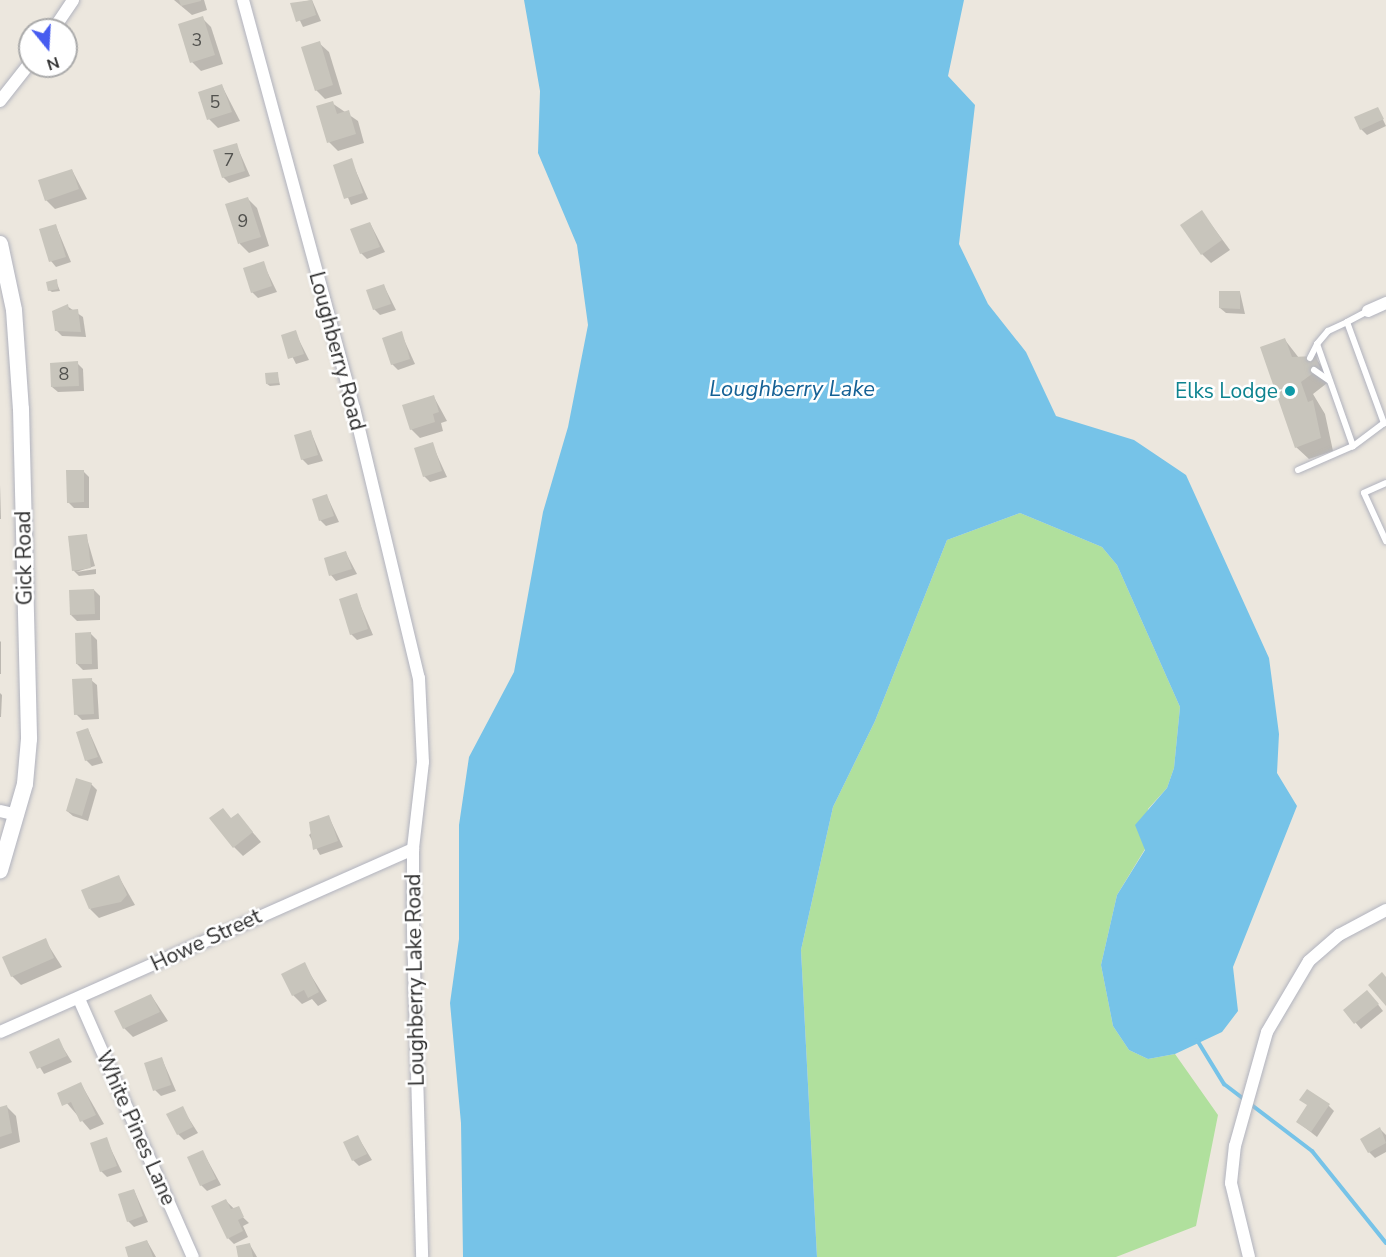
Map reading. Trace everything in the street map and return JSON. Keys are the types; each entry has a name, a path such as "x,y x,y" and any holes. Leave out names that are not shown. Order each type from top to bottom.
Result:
{"street":[{"path":"61,18 74,0"},
{"name":"Loughberry Road","path":"243,0 357,420 409,629 422,704"},
{"path":"0,101 18,78"},
{"name":"Gick Road","path":"0,244 14,310 21,409 29,739 18,816 0,870"},
{"path":"1368,311 1386,303"},
{"name":"Loughberry Lake Road","path":"422,704 423,762 413,849 422,1257"},
{"path":"0,811 18,816"},
{"name":"Howe Street","path":"0,1032 79,999 413,849"},
{"path":"1249,1257 1231,1183 1245,1110 1267,1032 1309,961 1359,921 1386,910"},
{"name":"White Pines Lane","path":"79,999 193,1257"}],"lane":[{"path":"1310,358 1317,344 1347,322 1368,311"},
{"path":"1298,470 1353,446 1384,423 1347,322"},
{"path":"1317,344 1353,446"},
{"path":"1314,370 1330,381"},
{"path":"1386,483 1364,493 1386,542"}],"green space":[{"path":"1020,513 1102,547 1117,565 1180,707 1174,768 1167,788 1148,809 1145,849 1117,895 1101,965 1113,1026 1129,1050 1148,1059 1175,1054 1218,1115 1196,1226 1116,1257 817,1257 801,950 833,807 875,721 947,540"}],"water":[{"name":"Loughberry Lake","path":"524,0 964,0 948,76 975,105 959,244 988,304 1026,352 1056,416 1134,440 1186,475 1269,658 1279,734 1277,773 1297,806 1233,967 1238,1011 1222,1032 1175,1054 1148,1059 1129,1050 1113,1026 1101,965 1117,895 1145,850 1135,825 1167,788 1174,768 1180,707 1117,565 1102,547 1020,513 947,540 875,721 833,807 801,950 817,1257 463,1257 461,1123 450,1003 459,939 459,825 469,757 514,672 543,512 568,427 588,325 577,245 538,153 540,91"}],"building":[{"path":"179,0 201,0 201,1 181,6"},
{"path":"312,0 316,15 296,22 290,3"},
{"path":"203,16 215,55 190,63 178,24"},
{"path":"320,41 333,85 315,91 301,47"},
{"path":"222,84 232,112 207,120 198,92"},
{"path":"333,101 337,114 349,110 356,134 327,143 316,106"},
{"path":"1378,107 1384,119 1360,130 1354,117"},
{"path":"237,143 245,171 222,178 213,150"},
{"path":"352,158 363,193 344,199 333,165"},
{"path":"72,169 79,189 45,201 38,180"},
{"path":"248,197 261,237 238,244 225,204"},
{"path":"1202,210 1222,240 1201,255 1180,225"},
{"path":"370,222 380,247 360,254 350,229"},
{"path":"56,224 66,257 49,262 39,229"},
{"path":"264,261 272,286 251,293 243,268"},
{"path":"57,279 58,289 48,291 46,282"},
{"path":"384,284 391,304 373,310 366,290"},
{"path":"1219,291 1240,291 1240,309 1219,308"},
{"path":"68,304 69,310 78,309 81,332 55,331 52,311"},
{"path":"296,330 304,354 288,359 281,335"},
{"path":"402,331 410,359 391,365 382,338"},
{"name":"Elks Lodge","path":"1285,338 1292,357 1316,356 1320,368 1301,382 1308,402 1313,400 1321,438 1295,448 1260,347"},
{"path":"78,361 79,386 51,387 50,363"},
{"path":"278,372 279,383 266,384 265,373"},
{"path":"434,395 439,412 433,414 435,422 410,430 402,405"},
{"path":"311,430 318,455 301,460 294,435"},
{"path":"433,442 442,471 423,477 414,448"},
{"path":"66,470 84,470 84,502 67,503"},
{"path":"327,494 334,516 319,521 312,499"},
{"path":"87,534 91,568 72,571 68,536"},
{"path":"346,551 352,569 329,576 324,558"},
{"path":"94,589 95,614 70,615 69,590"},
{"path":"357,593 368,629 350,635 339,599"},
{"path":"91,632 92,664 76,664 75,633"},
{"path":"92,678 94,714 74,715 72,679"},
{"path":"88,728 98,757 85,761 76,732"},
{"path":"76,778 92,783 82,816 66,811"},
{"path":"223,808 231,818 238,813 253,832 233,848 209,818"},
{"path":"329,815 338,841 313,850 309,822"},
{"path":"119,875 127,895 121,902 89,909 81,890"},
{"path":"46,938 54,958 11,977 2,957"},
{"path":"305,962 319,992 308,998 304,990 292,996 281,974"},
{"path":"1382,972 1386,977 1386,1006 1368,985"},
{"path":"1367,990 1379,1004 1354,1024 1343,1010"},
{"path":"151,994 160,1012 123,1029 114,1011"},
{"path":"59,1038 67,1056 37,1069 29,1052"},
{"path":"162,1057 171,1085 153,1091 144,1063"},
{"path":"81,1082 96,1115 80,1122 71,1102 62,1106 57,1093"},
{"path":"1307,1089 1330,1104 1311,1132 1296,1122 1307,1105 1299,1100"},
{"path":"7,1105 12,1133 0,1137 0,1107"},
{"path":"183,1106 193,1127 177,1135 166,1114"},
{"path":"1380,1127 1386,1143 1368,1153 1360,1139"},
{"path":"358,1135 367,1154 352,1161 343,1142"},
{"path":"107,1137 117,1166 100,1172 90,1143"},
{"path":"203,1150 216,1179 200,1186 187,1157"},
{"path":"134,1189 143,1216 127,1222 118,1194"},
{"path":"226,1199 231,1209 239,1206 244,1217 238,1220 243,1231 227,1239 211,1206"},
{"path":"147,1240 153,1257 128,1257 125,1247"},
{"path":"250,1243 253,1257 238,1257 236,1246"}],"waterway":[{"path":"1197,1040 1224,1084 1312,1151 1386,1243"}],"place":[{"name":"Elks Lodge","path":"1290,391"}]}
